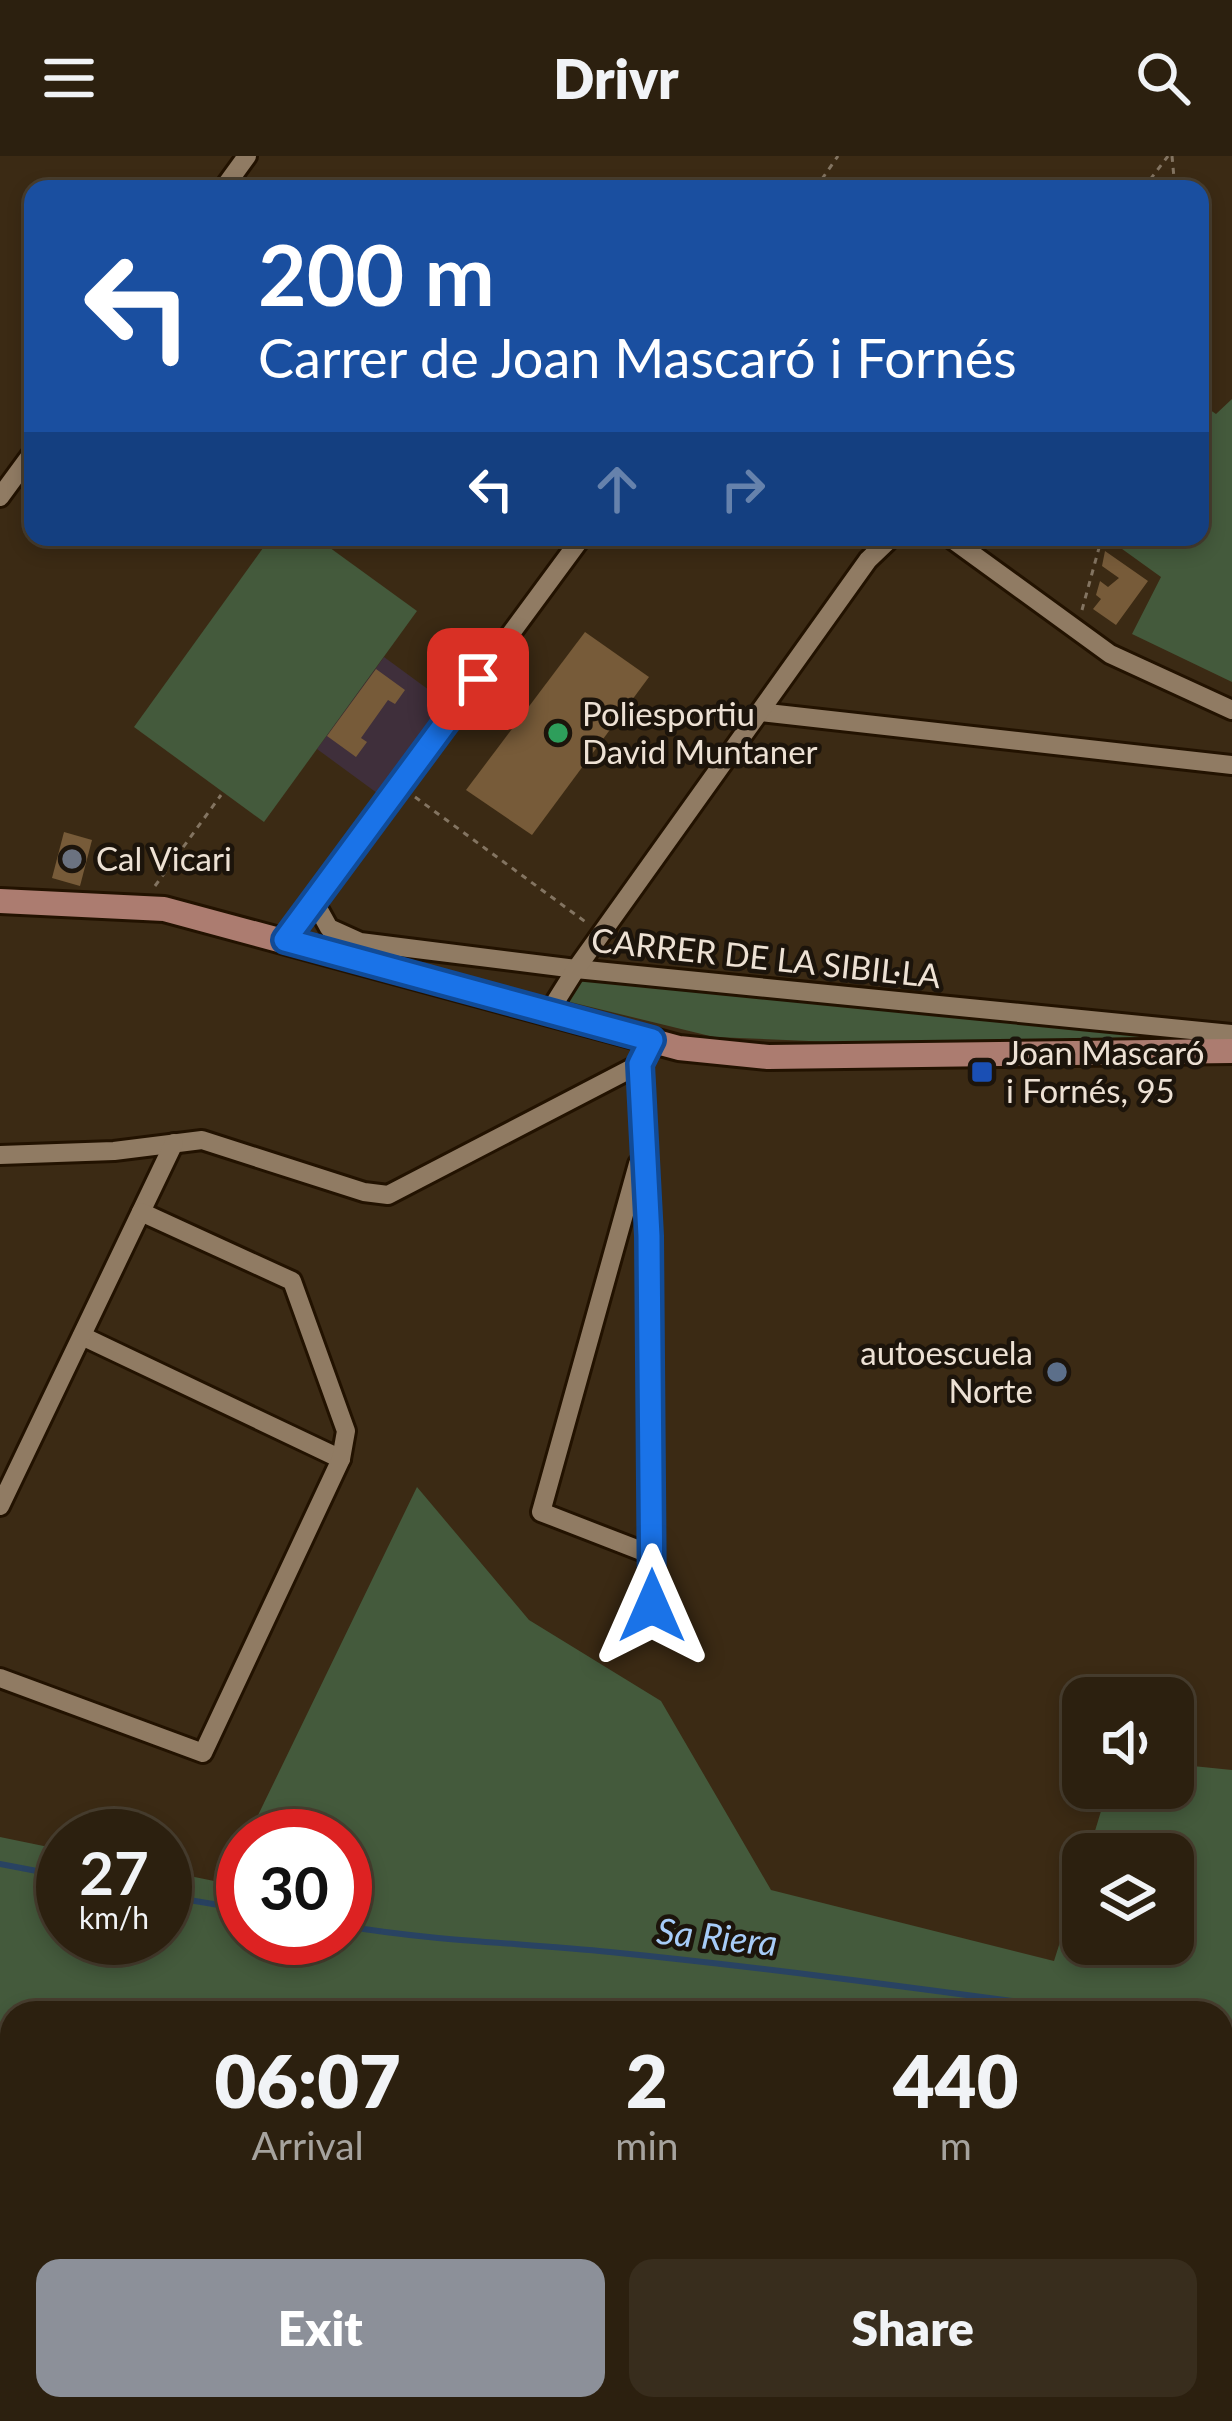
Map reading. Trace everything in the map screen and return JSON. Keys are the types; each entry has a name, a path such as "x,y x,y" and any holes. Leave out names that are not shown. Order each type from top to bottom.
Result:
{"street":[{"path":"0,497 24,464"},
{"path":"285,940 575,546"},
{"path":"549,1012 868,560 883,546"},
{"path":"962,546 1110,654 1232,710"},
{"path":"760,712 1232,765"},
{"path":"0,901 164,909 679,1048 768,1057 1232,1051"},
{"name":"CARRER DE LA SIBIL·LA","path":"314,902 328,928 360,942 576,969 1232,1034"},
{"path":"652,1040 640,1064 649,1236 652,1606"},
{"path":"0,1154 114,1151 202,1140 364,1192 388,1195 640,1064"},
{"path":"0,1506 174,1143"},
{"path":"643,1148 541,1512 652,1555"},
{"path":"0,1678 203,1753 341,1459 346,1432 292,1281 141,1211"},
{"path":"82,1336 341,1459"},
{"path":"0,1456 20,1465"}],"path":[{"path":"1151,180 1170,156"},
{"path":"1077,629 1100,546"},
{"path":"399,785 602,934"},
{"path":"139,908 220,795"}],"shaded area":[{"path":"384,657 444,701 377,793 317,749"}],"green space":[{"path":"1232,399 1232,682 1132,634 1161,577 1118,546 1209,546 1209,409 1216,414"},
{"path":"265,546 327,546 417,611 264,822 134,727"},
{"path":"580,975 1184,1036 880,1044 714,1037 562,1000"},
{"path":"417,1487 529,1620 661,1701 771,1890 1054,1961 1062,1936 1062,1965 1194,1965 1194,1833 1094,1833 1102,1809 1194,1809 1194,1766 1232,1770 1232,2001 0,2001 0,1837 36,1844 36,1965 192,1965 192,1876 216,1881 216,1965 372,1965 372,1809 261,1809"}],"building":[{"path":"1105,551 1148,581 1116,625 1093,609 1101,599 1096,595 1100,581 1108,587 1119,578 1102,566"},
{"name":"Poliesportiu David Muntaner","path":"585,632 649,677 532,835 466,790"},
{"path":"376,669 405,690 395,704 388,700 361,738 367,742 356,757 327,736"},
{"name":"Cal Vicari","path":"64,832 92,840 80,886 52,878"}],"waterway":[{"name":"Sa Riera","path":"0,1864 36,1871"},
{"name":"Sa Riera","path":"192,1900 216,1904"},
{"name":"Sa Riera","path":"372,1930 722,1964 1010,2001"}],"place":[{"name":"Poliesportiu David Muntaner","path":"558,733"},
{"name":"Cal Vicari","path":"72,859"},
{"name":"Joan Mascaró i Fornés, 95","path":"982,1072"},
{"name":"autoescuela Norte","path":"1057,1372"}],"route":[{"path":"478,679 285,940 652,1040 640,1064 649,1236 652,1606"}]}
